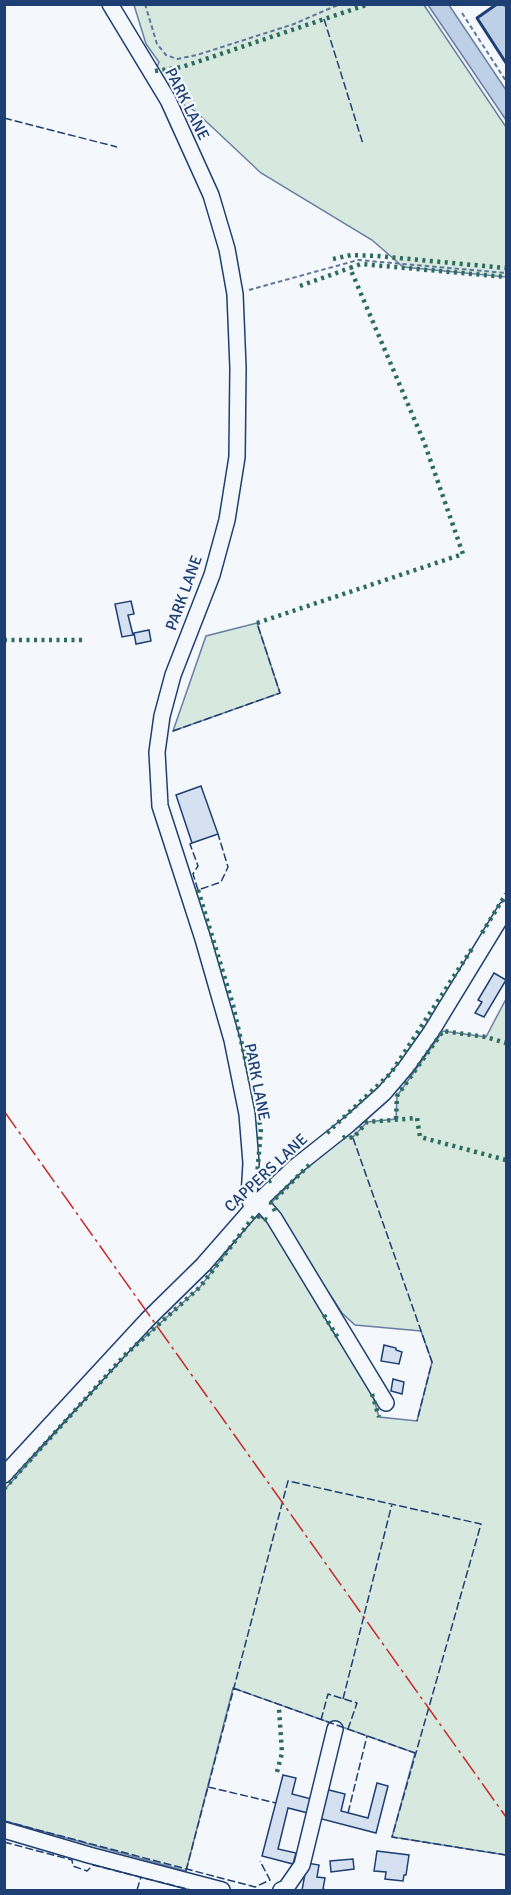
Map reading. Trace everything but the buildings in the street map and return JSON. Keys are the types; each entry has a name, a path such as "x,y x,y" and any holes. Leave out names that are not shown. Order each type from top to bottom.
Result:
{"street":[{"name":"PARK LANE","path":"110,4 168,100 211,195 227,249 235,294 238,368 237,458 227,520 212,575 173,675 162,716 157,752 160,806 203,939 232,1040 247,1114 250,1163 249,1197 255,1204"},
{"name":"CAPPERS LANE","path":"4,1475 147,1320 203,1265 255,1204 294,1167 384,1093 431,1032 507,909"},
{"path":"255,1204 273,1218 386,1403"},
{"path":"281,1890 286,1888 302,1865 335,1729"},
{"path":"4,1830 89,1856 222,1890"}],"path":[{"path":"145,4 157,44 166,55 177,59 197,55 294,24 340,4"},
{"path":"462,13 507,81"},
{"path":"235,294 358,260 507,273"}],"shaded area":[{"path":"134,5 424,5 506,127 506,277 403,267 372,240 261,173 195,111 175,100 155,71 159,62 146,44"},
{"path":"257,623 280,693 173,731 206,636"},
{"path":"506,999 506,1855 392,1837 415,1753 233,1688 186,1871 5,1821 5,1489 125,1355 200,1287 255,1215 269,1221 373,1396 379,1417 417,1421 432,1362 421,1331 355,1325 342,1313 329,1293 323,1291 271,1203 309,1165 346,1136 353,1137 367,1122 396,1119 397,1096 443,1031 486,1037"}],"water":[{"path":"497,4 506,6 506,63 477,18"},
{"path":"428,5 449,5 506,90 506,120"}],"hedge":[{"path":"155,71 182,67 369,4"},
{"path":"333,259 351,255 377,256 506,268"},
{"path":"257,623 463,554 424,442 350,268 361,264 506,277"},
{"path":"300,286 350,268"},
{"path":"4,640 83,640"},
{"path":"198,890 233,1005 261,1129 257,1176 268,1182 273,1179"},
{"path":"482,933 506,894"},
{"path":"327,1133 391,1073 473,947"},
{"path":"396,1119 397,1096 443,1031 486,1037 506,1043"},
{"path":"343,1138 346,1136 353,1138 367,1122 417,1118 420,1137 506,1160"},
{"path":"275,1211 271,1203 310,1164"},
{"path":"4,1489 125,1355 200,1287 255,1215 267,1220"},
{"path":"324,1315 338,1338"},
{"path":"372,1394 379,1417"},
{"path":"277,1772 282,1753 279,1709"}],"fence":[{"path":"324,19 363,144"},
{"path":"4,118 117,147"},
{"path":"173,731 280,693 257,623"},
{"path":"192,843 190,844 198,866 193,874 198,890 221,882 228,867 218,834"},
{"path":"353,1138 432,1362 417,1421"},
{"path":"186,1871 288,1481 481,1524 392,1837 506,1855"},
{"path":"343,1699 392,1504"},
{"path":"233,1688 415,1753"},
{"path":"321,1720 328,1694 357,1703 348,1729"},
{"path":"348,1813 367,1736"},
{"path":"208,1787 276,1803"},
{"path":"4,1821 255,1887 270,1880 260,1861"},
{"path":"4,1842 72,1860 73,1866 87,1871 93,1865 191,1890"},
{"path":"137,1890 141,1877"}],"wall":[{"path":"497,4 477,18 506,63"}],"power":[{"path":"4,1111 506,1817"}]}
